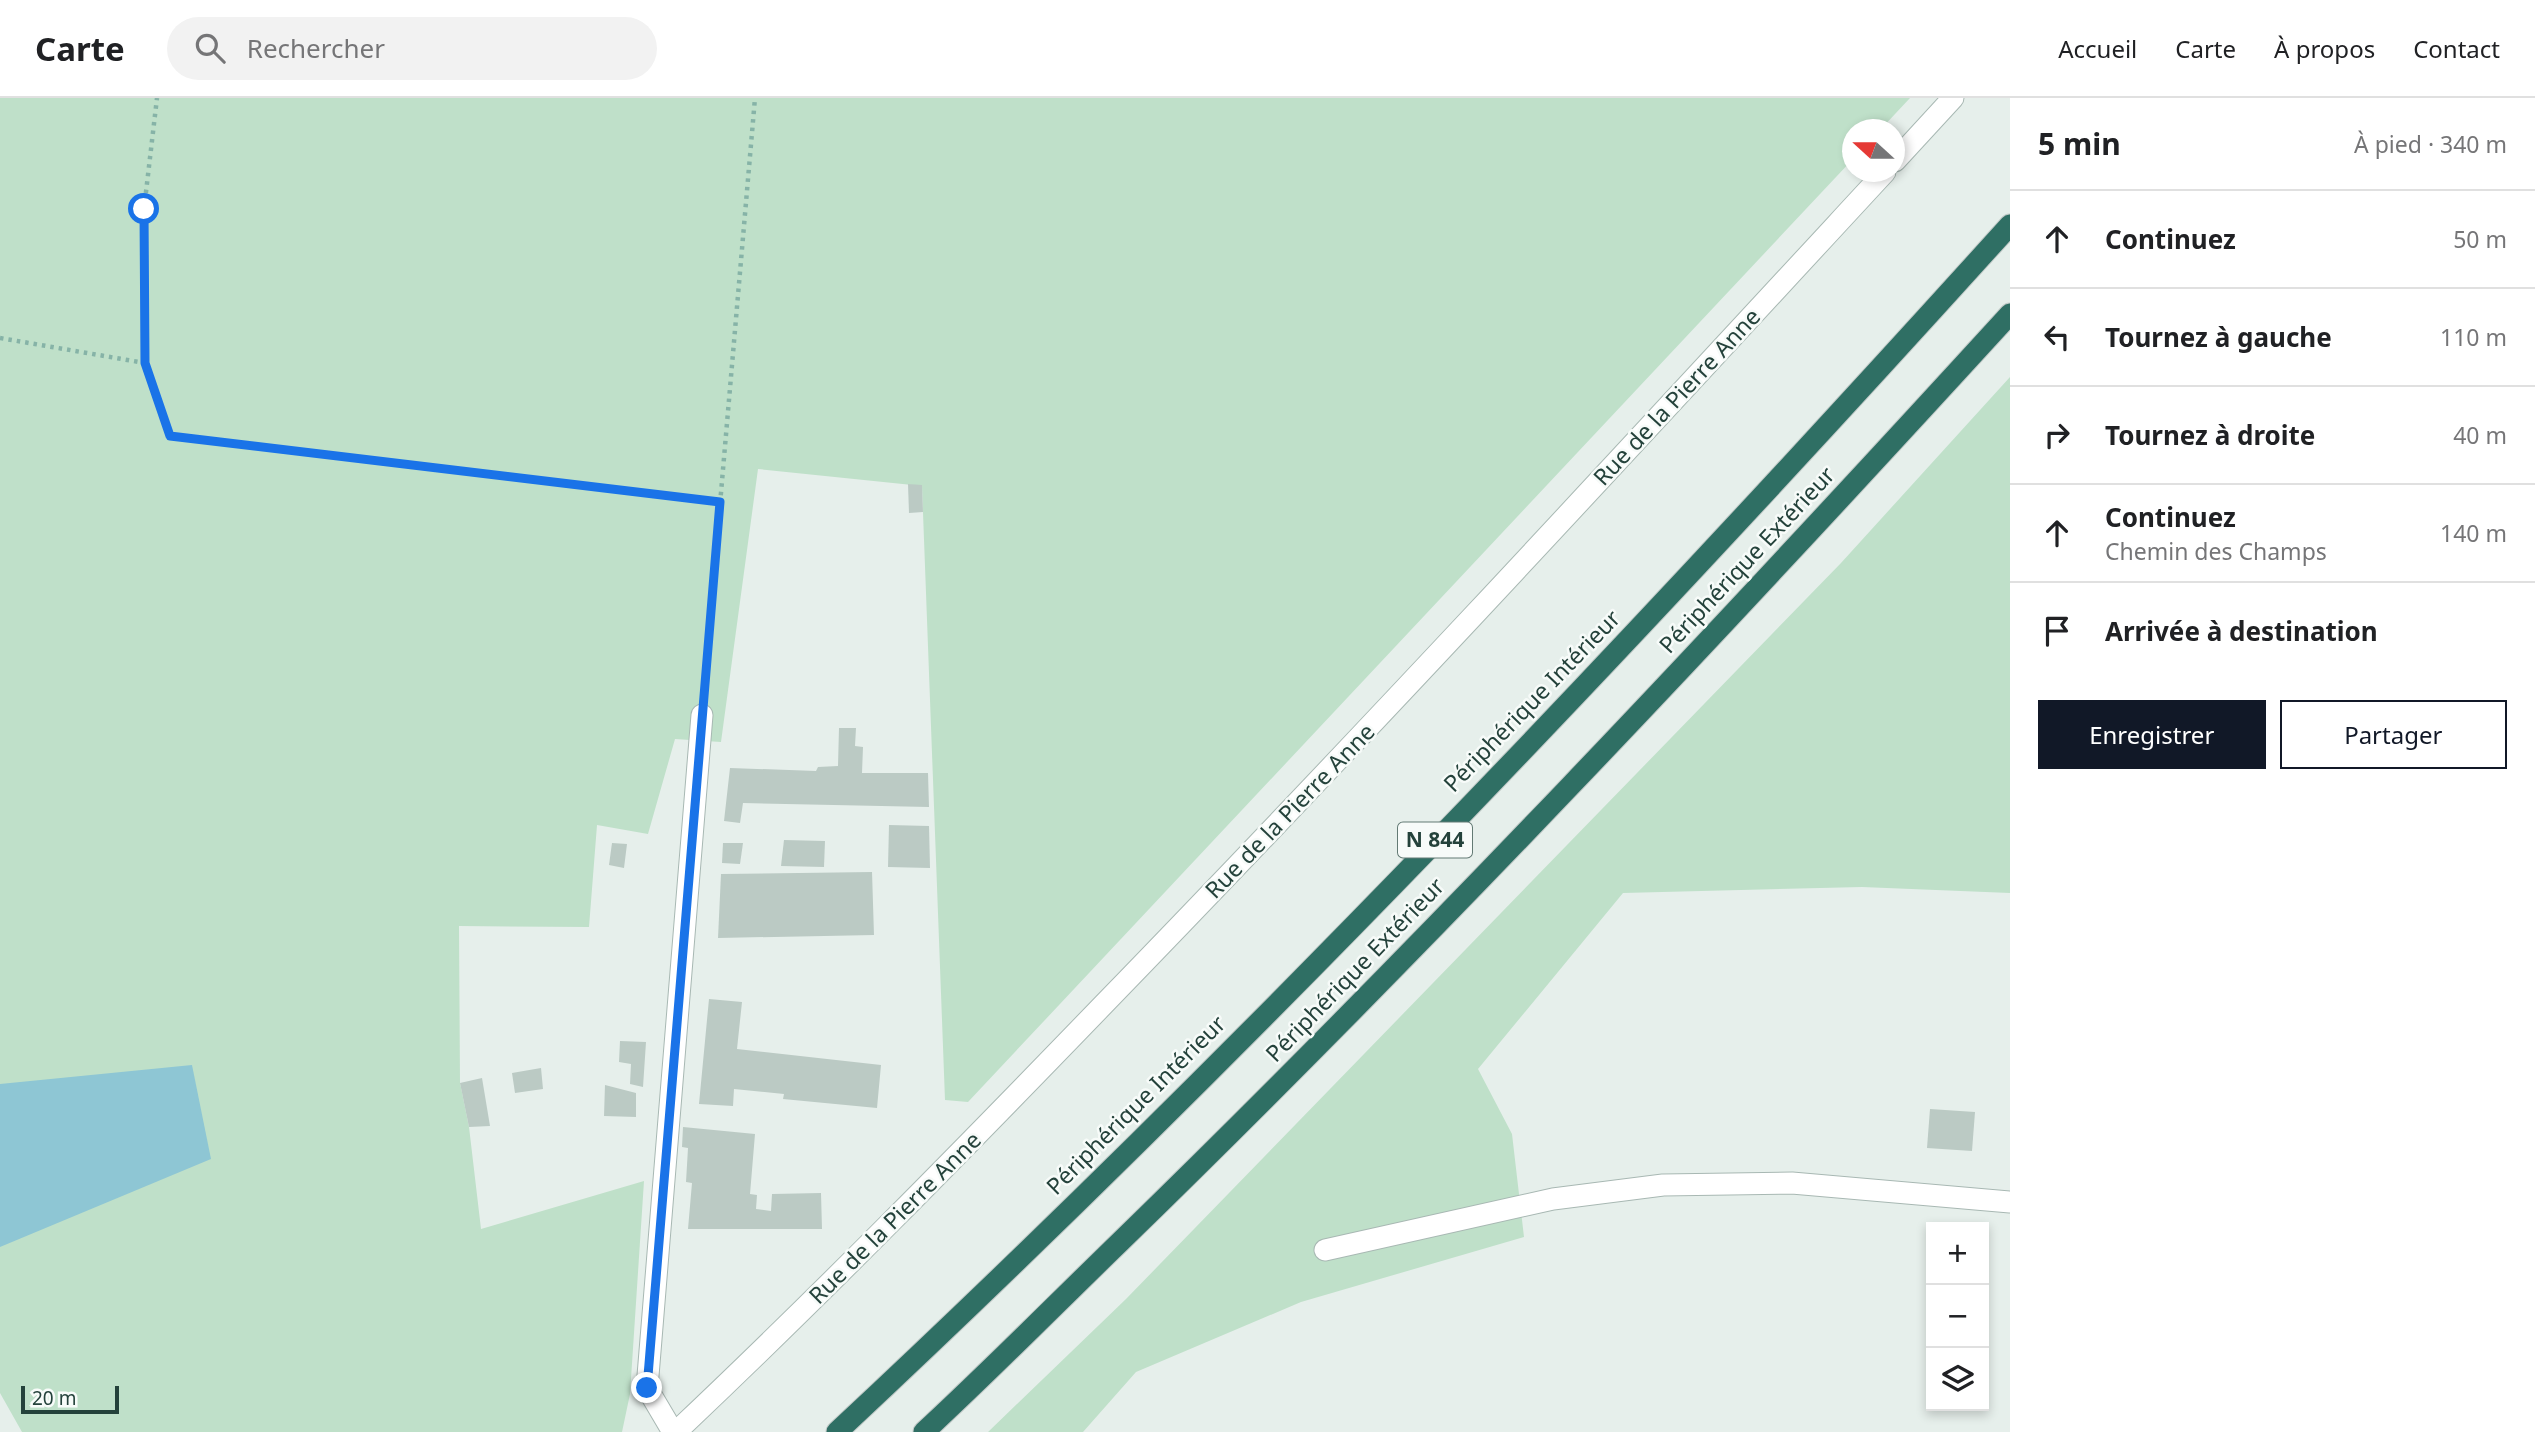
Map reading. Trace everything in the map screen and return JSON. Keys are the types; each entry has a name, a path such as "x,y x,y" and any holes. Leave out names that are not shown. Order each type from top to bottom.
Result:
{"highway":[{"name":"Périphérique Intérieur","path":"837,1432 1168,1111 1382,896 1758,500 2010,225"},
{"name":"Périphérique Extérieur","path":"924,1432 1216,1148 1495,864 1695,656 2010,314"}],"street":[{"path":"1905,150 1953,98"},
{"name":"Rue de la Pierre Anne","path":"674,1432 800,1314 1308,794 1876,182"},
{"path":"674,1432 647,1388 702,715"},
{"path":"1325,1250 1553,1199 1663,1185 1792,1182 2010,1202"}],"path":[{"path":"157,98 144,209 145,363 170,436 720,502"},
{"path":"702,715 755,98"},
{"path":"0,338 145,363"}],"green space":[{"path":"0,98 1910,98 1890,119 1842,119 1842,171 968,1102 945,1100 922,486 758,469 721,742 675,739 648,834 597,825 589,927 459,926 460,1083 469,1127 481,1229 644,1181 630,1394 622,1432 22,1432 0,1393"},
{"path":"2010,377 2010,893 1862,887 1623,893 1478,1069 1512,1134 1524,1237 1301,1302 1136,1372 1083,1432 988,1432 1126,1299 1841,563"}],"water":[{"path":"192,1065 211,1159 0,1247 0,1084"}],"building":[{"path":"908,484 922,485 923,512 909,513"},
{"path":"839,728 856,728 855,746 863,747 862,773 928,773 929,807 743,803 740,823 724,821 730,768 816,771 818,767 838,766"},
{"path":"889,825 929,826 930,868 888,867"},
{"path":"784,840 825,841 824,867 781,866"},
{"path":"612,843 627,844 624,868 609,865"},
{"path":"723,843 743,843 740,864 722,863"},
{"path":"872,872 874,935 718,938 721,874"},
{"path":"709,999 742,1002 737,1049 881,1065 877,1108 783,1099 784,1094 734,1089 733,1106 699,1104"},
{"path":"620,1041 646,1042 643,1087 630,1084 631,1064 619,1062"},
{"path":"541,1068 543,1089 515,1093 512,1073"},
{"path":"482,1078 490,1126 469,1127 460,1083"},
{"path":"605,1085 636,1093 636,1117 604,1116"},
{"path":"1930,1109 1975,1112 1972,1151 1927,1148"},
{"path":"683,1127 755,1134 750,1194 757,1195 756,1209 771,1211 772,1194 821,1193 822,1229 688,1229 692,1183 686,1182 688,1148 682,1147"}],"route":[{"path":"144,209 145,363 170,436 720,502 647,1388"}]}
